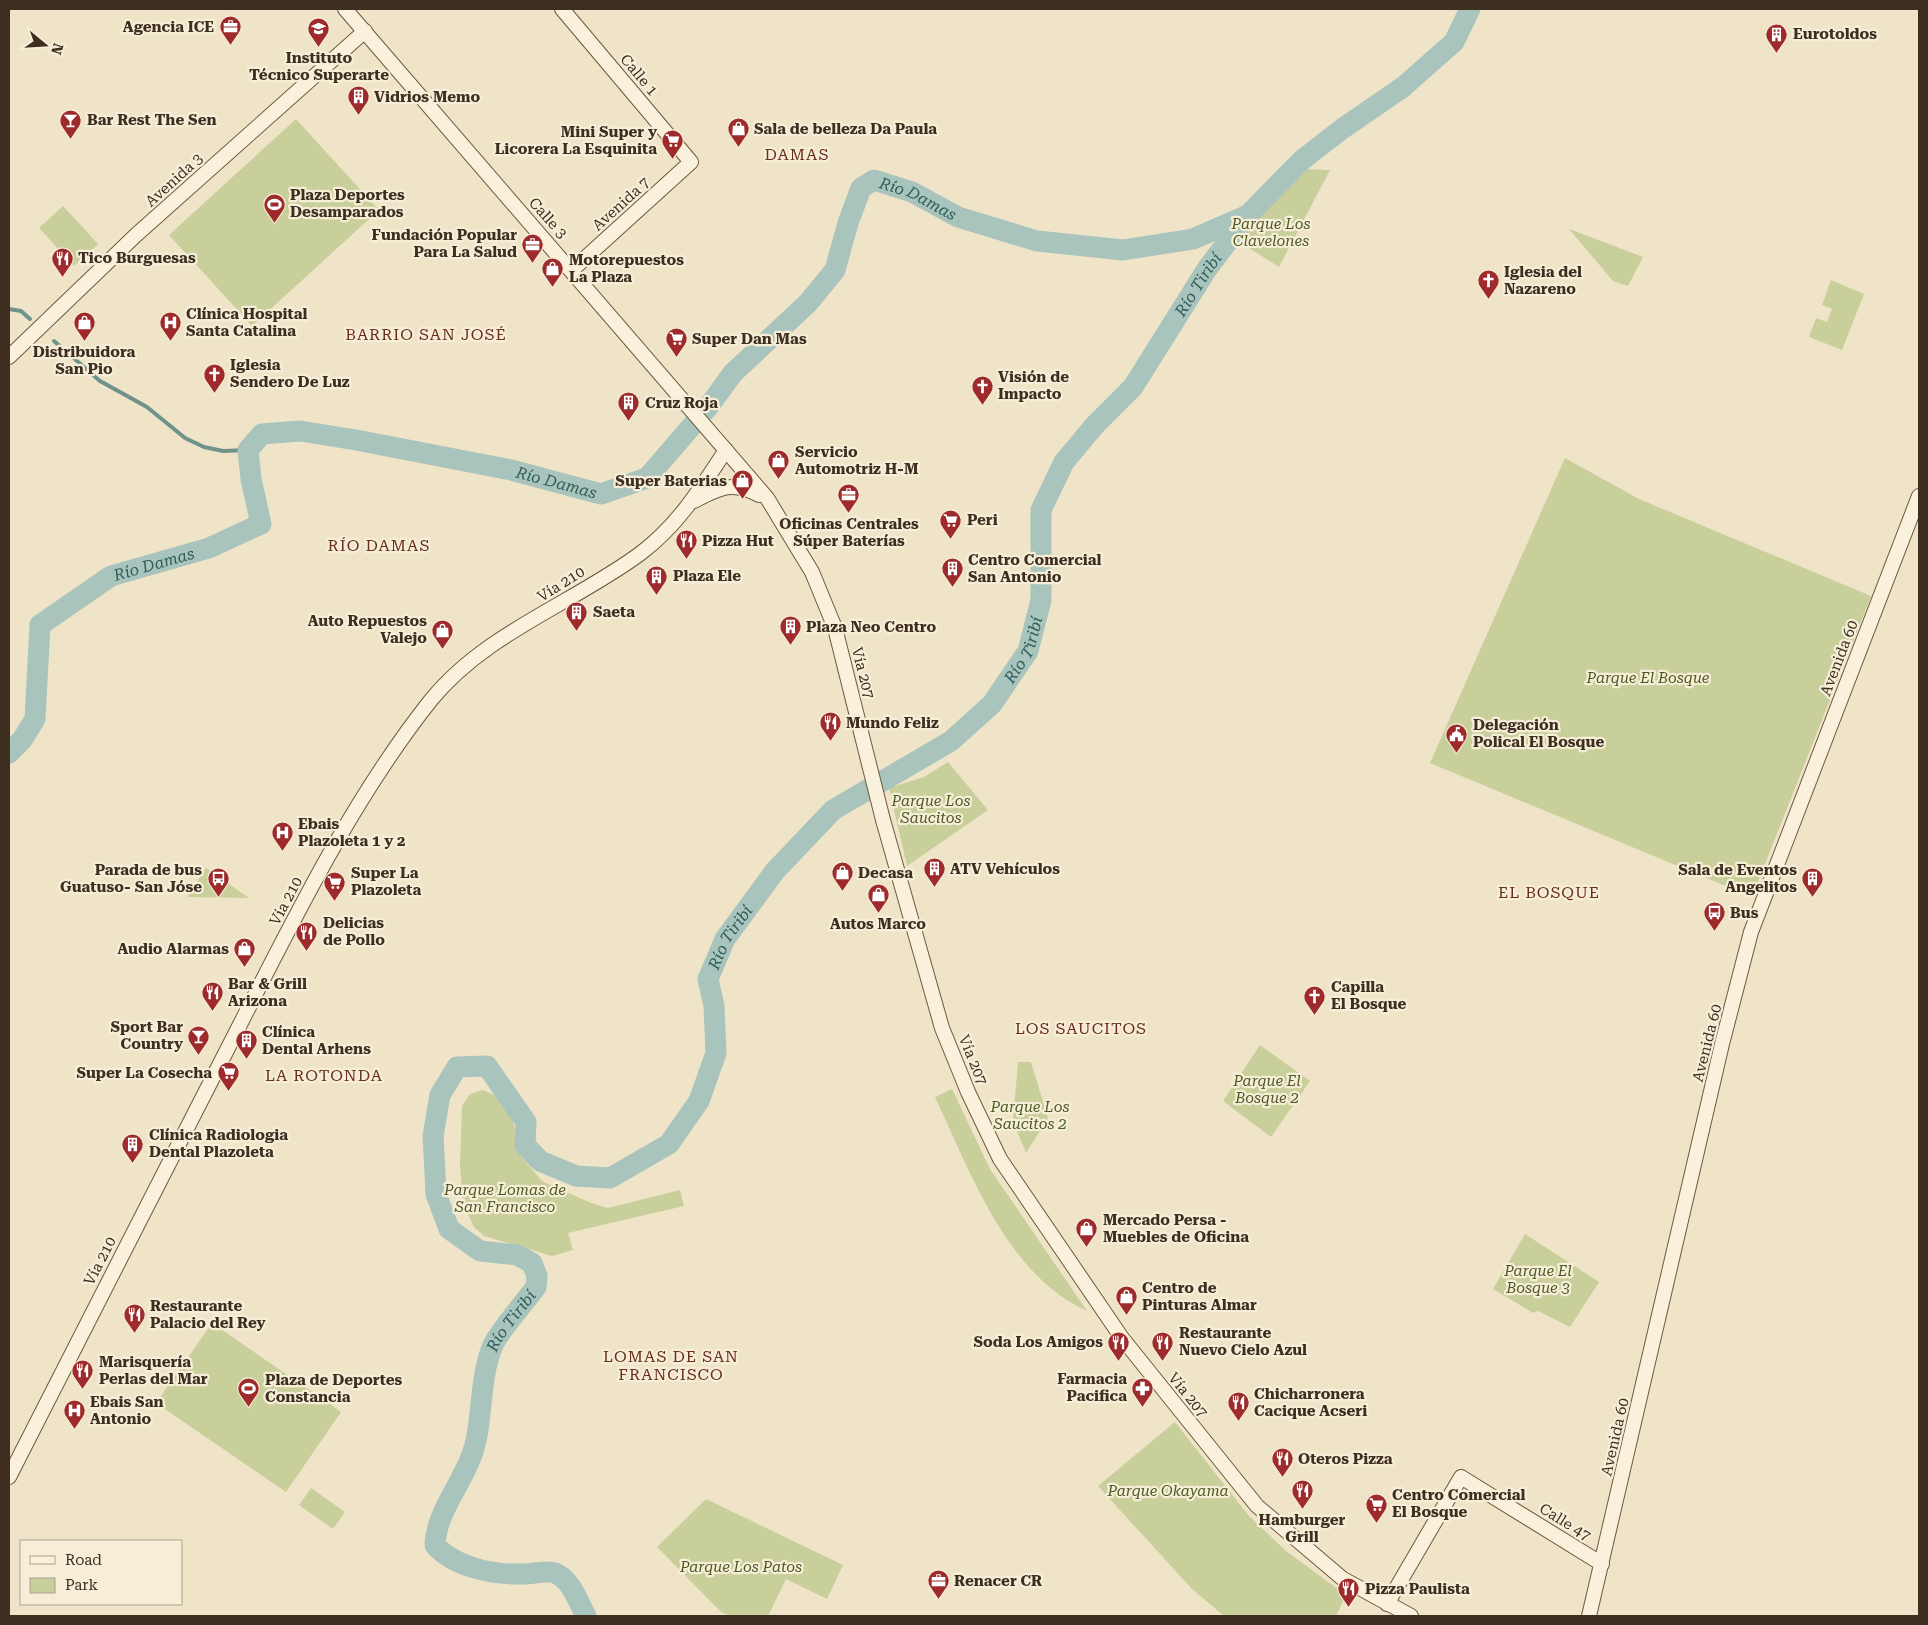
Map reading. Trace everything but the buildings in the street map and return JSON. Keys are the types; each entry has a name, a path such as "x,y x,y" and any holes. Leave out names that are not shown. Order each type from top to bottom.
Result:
{"main road":[{"name":"Calle 3","path":"345,9 558,253 726,450"},
{"name":"Calle 1","path":"562,9 692,162"},
{"name":"Avenida 3","path":"9,357 136,235 365,31"},
{"name":"Avenida 7","path":"572,270 692,162"},
{"path":"558,253 586,257"},
{"name":"Vía 207","path":"726,450 766,498 812,572 832,621 841,649 883,820 942,1028 968,1092 1010,1174 1122,1338 1257,1506 1343,1579 1412,1616"},
{"name":"Vía 210","path":"9,1477 302,902 380,771 433,698 464,668 498,642 640,554 672,526 692,502 726,450"},
{"path":"692,502 718,488 733,486 745,487 766,498"},
{"name":"Avenida 60","path":"1589,1616 1722,1044 1752,932 1919,496"},
{"name":"Calle 47","path":"1387,1604 1461,1477 1602,1564"}],"green space":[{"name":"Plaza Deportes Desamparados","path":"296,119 379,210 252,326 169,235"},
{"name":"Parque Los Clavelones","path":"1304,169 1330,170 1279,267 1236,240 1257,214"},
{"path":"63,206 98,244 74,266 39,228"},
{"path":"1569,229 1643,257 1628,286 1613,281"},
{"path":"1831,280 1864,294 1842,350 1809,337 1816,318 1827,322 1832,309 1822,305"},
{"name":"Parque El Bosque","path":"1565,458 1639,499 1871,596 1752,897 1430,763"},
{"name":"Parque Los Saucitos","path":"948,762 988,810 907,866 889,788 924,777"},
{"path":"206,868 249,898 187,897"},
{"name":"Parque El Bosque 2","path":"1260,1045 1310,1081 1271,1137 1223,1101"},
{"name":"Parque Los Saucitos 2","path":"1018,1062 1031,1062 1048,1118 1026,1153 1013,1121"},
{"path":"952,1089 990,1169 1087,1311 1059,1294 1034,1273 994,1219 935,1097"},
{"name":"Parque Lomas de San Francisco","path":"483,1090 497,1096 512,1115 520,1155 542,1181 591,1203 608,1208 680,1190 684,1206 568,1233 573,1250 552,1256 484,1236 474,1227 463,1203 460,1166 462,1106 470,1094"},
{"name":"Parque El Bosque 3","path":"1525,1234 1599,1282 1570,1327 1538,1311 1533,1313 1493,1289"},
{"name":"Plaza de Deportes Constancia","path":"212,1323 341,1412 286,1492 156,1403"},
{"name":"Parque Okayama","path":"1175,1422 1249,1516 1286,1551 1346,1595 1336,1616 1224,1616 1192,1589 1098,1486"},
{"path":"311,1488 345,1512 333,1529 299,1505"},
{"name":"Parque Los Patos","path":"706,1499 843,1565 827,1599 786,1579 768,1616 730,1616 721,1612 657,1547"}],"waterway":[{"name":"Río Tiribí","path":"586,1616 570,1586 561,1576 555,1573 513,1574 488,1571 464,1565 443,1553 435,1545 439,1522 466,1468 475,1444 485,1373 493,1345 536,1287 537,1276 532,1263 517,1255 480,1251 449,1229 436,1194 433,1136 440,1095 457,1067 487,1066 526,1122 525,1145 540,1161 576,1176 610,1178 669,1144 699,1101 716,1053 714,1006 708,979 725,939 775,871 833,810 951,741 992,704 1028,651 1041,600 1041,510 1064,462 1095,425 1133,387 1207,269 1247,216 1302,160 1342,129 1403,87 1454,42 1470,9"},
{"name":"Río Damas","path":"9,753 22,740 35,719 40,625 111,576 209,548 261,524 251,479 248,450 262,434 300,431 356,440 511,470 601,494 647,478 709,406 733,373 808,303 835,270 848,223 861,188 874,180 912,192 958,217 1037,241 1123,250 1193,239 1246,216"},
{"path":"9,309 21,311 30,319"},
{"path":"54,341 100,381 147,407 185,438 204,447 223,451 248,450"}],"place":[{"name":"Agencia ICE","path":"230,46"},
{"name":"Instituto Técnico Superarte","path":"319,48"},
{"name":"Eurotoldos","path":"1777,53"},
{"name":"Vidrios Memo","path":"358,116"},
{"name":"Bar Rest The Sen","path":"71,139"},
{"name":"Sala de belleza Da Paula","path":"738,148"},
{"name":"Mini Super y Licorera La Esquinita","path":"673,160"},
{"name":"Plaza Deportes Desamparados","path":"274,223"},
{"name":"Fundación Popular Para La Salud","path":"533,263"},
{"name":"Tico Burguesas","path":"62,277"},
{"name":"Motorepuestos La Plaza","path":"553,288"},
{"name":"Iglesia del Nazareno","path":"1488,300"},
{"name":"Distribuidora San Pio","path":"84,342"},
{"name":"Clínica Hospital Santa Catalina","path":"170,342"},
{"name":"Super Dan Mas","path":"676,358"},
{"name":"Iglesia Sendero De Luz","path":"214,393"},
{"name":"Visión de Impacto","path":"982,405"},
{"name":"Cruz Roja","path":"629,422"},
{"name":"Servicio Automotriz H-M","path":"779,480"},
{"name":"Super Baterias","path":"743,500"},
{"name":"Oficinas Centrales Súper Baterías","path":"849,514"},
{"name":"Peri","path":"951,539"},
{"name":"Pizza Hut","path":"686,560"},
{"name":"Centro Comercial San Antonio","path":"952,588"},
{"name":"Plaza Ele","path":"657,595"},
{"name":"Saeta","path":"577,631"},
{"name":"Plaza Neo Centro","path":"790,646"},
{"name":"Auto Repuestos Valejo","path":"443,649"},
{"name":"Mundo Feliz","path":"830,742"},
{"name":"Delegación Polical El Bosque","path":"1457,753"},
{"name":"Ebais Plazoleta 1 y 2","path":"282,852"},
{"name":"ATV Vehículos","path":"934,888"},
{"name":"Decasa","path":"842,892"},
{"name":"Parada de bus Guatuso- San Jóse","path":"218,898"},
{"name":"Sala de Eventos Angelitos","path":"1813,898"},
{"name":"Super La Plazoleta","path":"335,901"},
{"name":"Autos Marco","path":"878,914"},
{"name":"Bus","path":"1714,932"},
{"name":"Delicias de Pollo","path":"307,951"},
{"name":"Audio Alarmas","path":"245,968"},
{"name":"Bar & Grill Arizona","path":"212,1012"},
{"name":"Capilla El Bosque","path":"1315,1015"},
{"name":"Sport Bar Country","path":"199,1055"},
{"name":"Clínica Dental Arhens","path":"246,1060"},
{"name":"Super La Cosecha","path":"228,1092"},
{"name":"Clínica Radiologia Dental Plazoleta","path":"133,1163"},
{"name":"Mercado Persa - Muebles de Oficina","path":"1087,1248"},
{"name":"Centro de Pinturas Almar","path":"1126,1316"},
{"name":"Restaurante Palacio del Rey","path":"134,1334"},
{"name":"Soda Los Amigos","path":"1119,1361"},
{"name":"Restaurante Nuevo Cielo Azul","path":"1163,1361"},
{"name":"Marisquería Perlas del Mar","path":"83,1390"},
{"name":"Farmacia Pacifica","path":"1143,1407"},
{"name":"Plaza de Deportes Constancia","path":"249,1408"},
{"name":"Chicharronera Cacique Acseri","path":"1238,1422"},
{"name":"Ebais San Antonio","path":"74,1430"},
{"name":"Oteros Pizza","path":"1282,1478"},
{"name":"Hamburger Grill","path":"1302,1510"},
{"name":"Centro Comercial El Bosque","path":"1376,1523"},
{"name":"Renacer CR","path":"938,1600"},
{"name":"Pizza Paulista","path":"1349,1608"}],"district":[{"name":"DAMAS","path":"797,154"},
{"name":"BARRIO SAN JOSÉ","path":"426,334"},
{"name":"RÍO DAMAS","path":"379,545"},
{"name":"EL BOSQUE","path":"1549,892"},
{"name":"LOS SAUCITOS","path":"1081,1028"},
{"name":"LA ROTONDA","path":"324,1075"},
{"name":"LOMAS DE SAN FRANCISCO","path":"671,1365"}]}
